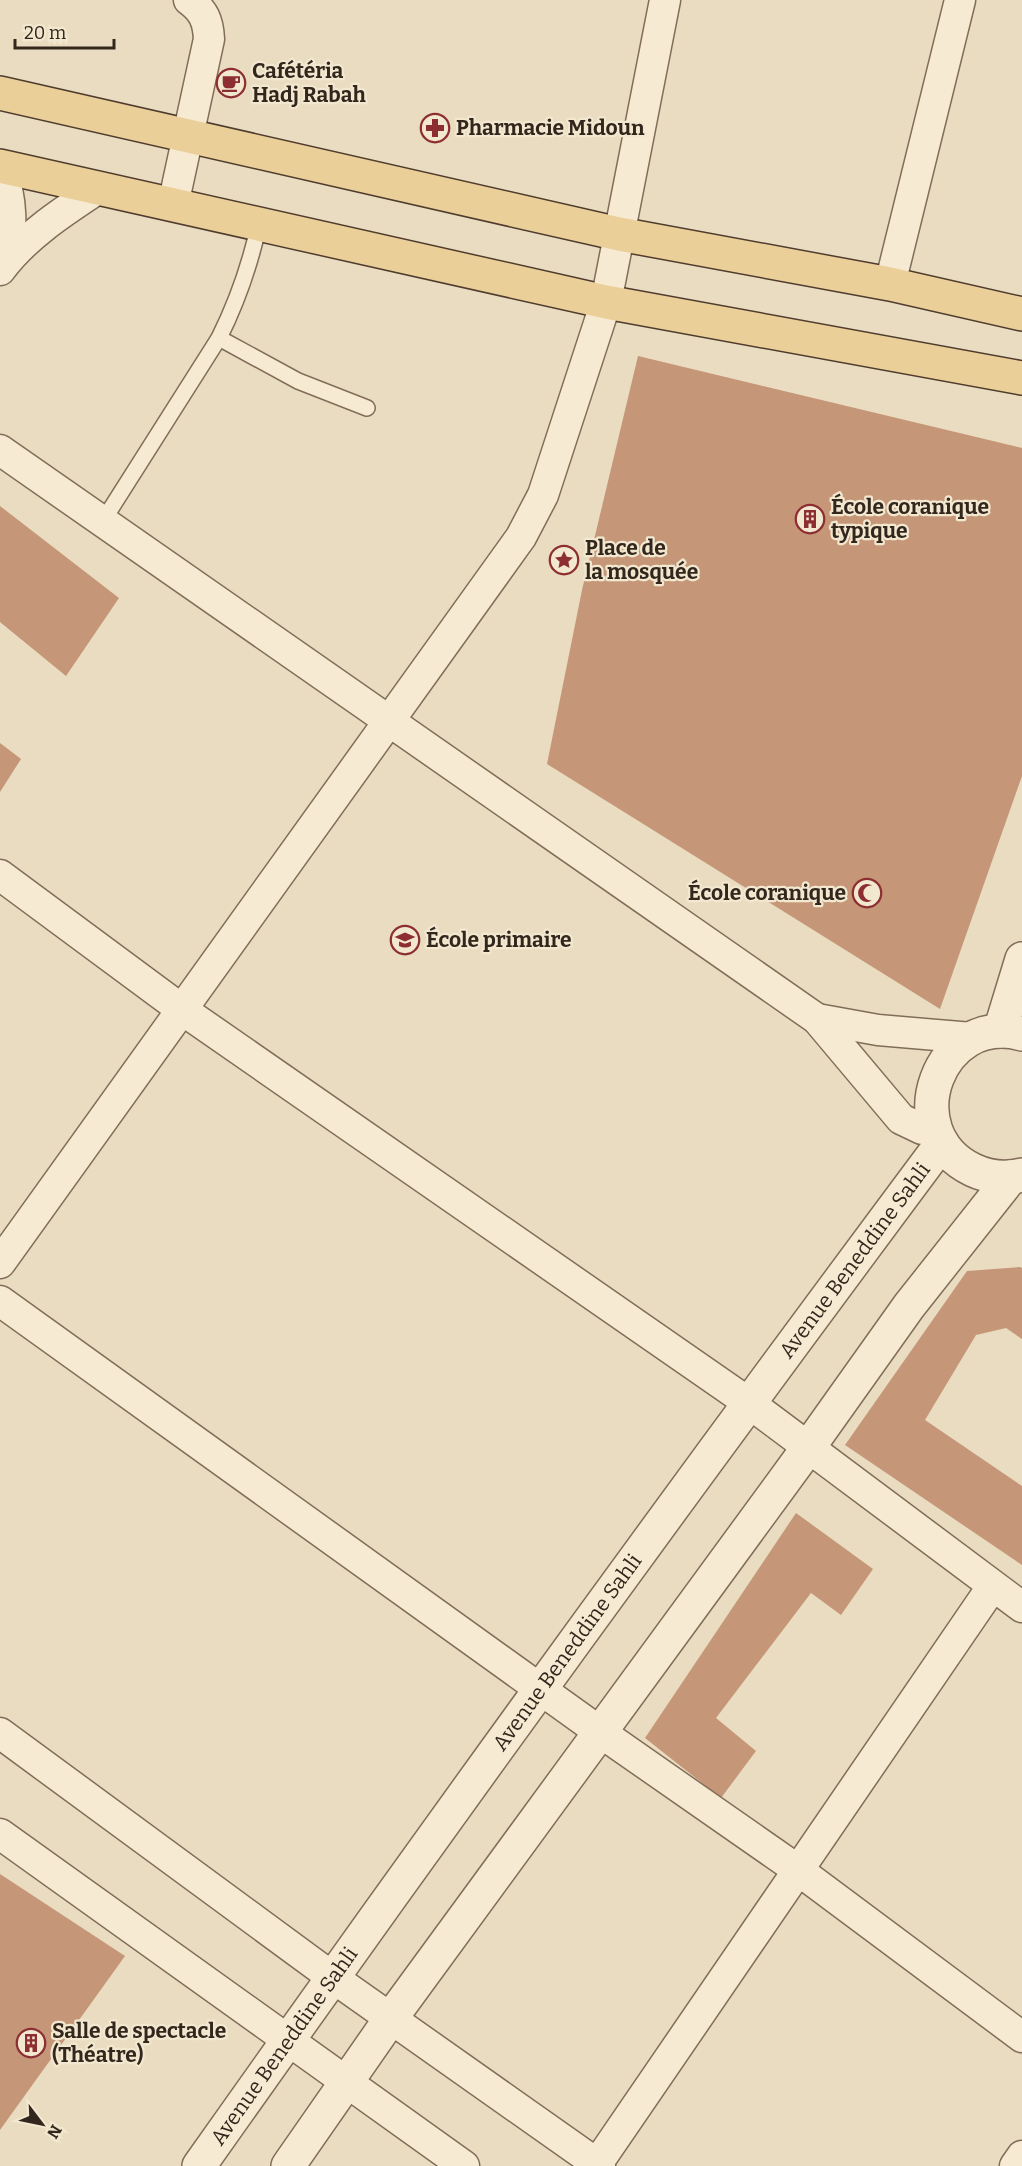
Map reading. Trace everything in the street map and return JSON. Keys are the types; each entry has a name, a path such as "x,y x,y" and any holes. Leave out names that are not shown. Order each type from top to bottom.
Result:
{"main road":[{"path":"0,93 619,234 890,284 1022,314"},
{"path":"0,166 606,302 1022,378"}],"street":[{"path":"173,205 209,39 208,21 200,8 189,0"},
{"path":"0,1263 534,516 543,495 606,302 665,0"},
{"path":"890,284 960,0"},
{"path":"0,166 7,184 12,225 2,267"},
{"path":"2,267 58,215 99,188"},
{"path":"0,450 817,1018 901,1119 938,1136"},
{"path":"0,875 181,1009 749,1402 992,1587 1022,1607"},
{"path":"998,1034 1022,959"},
{"path":"817,1018 878,1030 998,1034"},
{"path":"998,1034 958,1048 945,1061 936,1076 931,1094 931,1112 938,1136 951,1155 964,1166 994,1177 1018,1180"},
{"name":"Avenue Beneddine Sahli","path":"199,2166 332,1977 749,1402 938,1136"},
{"path":"288,2166 391,2018 808,1448 933,1273 1018,1180"},
{"path":"0,1301 600,1732 798,1870 1022,2037"},
{"path":"0,1733 332,1977 599,2165 992,1587"},
{"path":"0,1834 464,2166"},
{"path":"1015,2166 1022,2156"}],"lane":[{"path":"103,521 219,338 234,309 249,267 260,224"},
{"path":"219,338 298,381 367,408"}],"building":[{"path":"638,356 1022,448 1022,776 940,1009 547,764 582,590"},
{"path":"0,506 119,598 66,676 0,622"},
{"path":"0,743 21,759 0,792"},
{"path":"1022,1268 1022,1339 1006,1328 976,1335 925,1420 1022,1486 1022,1565 845,1445 967,1271"},
{"path":"796,1513 873,1569 841,1615 811,1593 716,1718 756,1751 721,1798 645,1738"},
{"name":"Salle de spectacle (Théatre)","path":"0,1874 125,1956 0,2130"}],"place":[{"name":"Cafétéria Hadj Rabah","path":"231,83"},
{"name":"Pharmacie Midoun","path":"435,128"},
{"name":"École coranique typique","path":"810,519"},
{"name":"Place de la mosquée","path":"564,560"},
{"name":"École coranique","path":"867,893"},
{"name":"École primaire","path":"405,940"},
{"name":"Salle de spectacle (Théatre)","path":"31,2043"}]}
